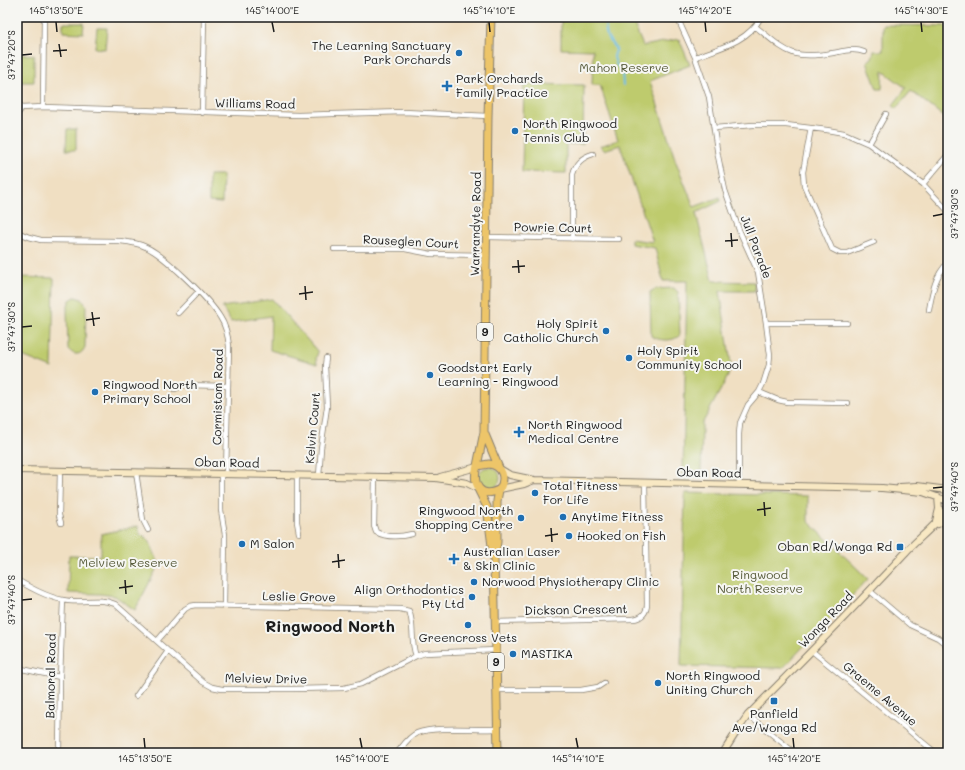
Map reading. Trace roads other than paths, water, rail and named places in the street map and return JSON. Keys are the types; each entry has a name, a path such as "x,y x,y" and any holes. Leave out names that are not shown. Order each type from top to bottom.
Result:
{"main road":[{"name":"Warrandyte Road","path":"477,467 484,432 488,237 488,116 491,17"},
{"name":"Warrandyte Road","path":"484,432 500,468"},
{"path":"477,467 489,464 500,468"},
{"name":"Oban Road","path":"436,478 477,467"},
{"name":"9","path":"477,467 475,480 487,508 494,558 498,753"},
{"name":"Oban Road","path":"500,468 510,475 534,480 882,488 916,491 948,501"},
{"name":"9","path":"494,558 497,542 497,501 499,489 504,479 500,468"},
{"name":"Oban Road","path":"17,470 436,478 467,483 478,488"},
{"name":"Oban Road","path":"499,489 524,484 534,480"},
{"name":"Oban Road","path":"882,488 917,486 948,490"},
{"path":"478,488 486,492 494,492 499,489"},
{"path":"932,527 939,509 938,497"},
{"name":"Wonga Road","path":"723,753 736,731 748,715 932,527 942,516 948,506"},
{"path":"932,527 948,517"}],"street":[{"path":"43,107 44,17"},
{"path":"202,113 204,17"},
{"name":"Jull Parade","path":"677,17 696,57 709,97 725,190 739,230 758,272 766,322 769,360 766,374 759,392 748,405 740,423 739,485"},
{"path":"696,57 739,41 756,27 761,17"},
{"path":"756,27 785,51 796,55 810,57 850,50 864,52"},
{"path":"17,102 20,104 21,108 17,113"},
{"name":"Williams Road","path":"21,108 43,107 298,115 404,112 488,116"},
{"path":"869,144 886,114"},
{"path":"714,128 753,125 786,125 844,133 869,144 923,184 948,211"},
{"path":"811,128 803,172 804,185 832,249 840,254 847,253 874,242"},
{"path":"572,238 572,175 574,167 587,156 593,154"},
{"path":"923,184 947,156"},
{"name":"Cormistom Road","path":"17,232 40,240 131,242 146,246 165,259 214,308 225,326 229,346 221,510 225,535 224,606"},
{"name":"Powrie Court","path":"488,237 619,239"},
{"name":"Rouseglen Court","path":"334,249 405,249 431,254 487,255"},
{"path":"929,310 938,275 948,263"},
{"path":"178,313 198,292"},
{"path":"766,322 847,323"},
{"name":"Kelvin Court","path":"319,476 321,448 327,407 326,358"},
{"path":"175,389 184,385 228,386"},
{"path":"759,392 787,402 848,403"},
{"path":"60,471 59,515 61,523"},
{"path":"136,472 143,520 148,530"},
{"path":"297,476 297,522 299,533"},
{"path":"375,477 374,526 376,532 401,537 412,534"},
{"name":"Dickson Crescent","path":"495,622 633,619 642,616 647,608 645,483"},
{"name":"Melview Drive","path":"17,580 40,592 63,600 105,601 115,604 203,682 212,687 222,689 344,688 361,684 416,656 425,653 496,650"},
{"path":"870,591 910,625 938,638 948,646"},
{"name":"Balmoral Road","path":"59,753 63,600"},
{"name":"Leslie Grove","path":"158,641 176,619 190,606 400,609 409,611 412,618 413,647 416,656"},
{"path":"136,696 168,651"},
{"name":"Graeme Avenue","path":"812,651 936,753"},
{"path":"17,668 60,677"},
{"path":"496,690 582,690 598,687 604,683"},
{"path":"748,715 795,753"},
{"path":"397,753 407,740 415,734 428,730 497,729"}],"waterway":[{"path":"606,17 606,34 616,49 614,57 616,64 622,72 623,85"}],"place":[{"name":"The Learning Sanctuary Park Orchards","path":"459,53"},
{"name":"Park Orchards Family Practice","path":"447,86"},
{"name":"North Ringwood Tennis Club","path":"515,131"},
{"name":"Holy Spirit Catholic Church","path":"606,331"},
{"name":"Holy Spirit Community School","path":"629,358"},
{"name":"Goodstart Early Learning - Ringwood","path":"430,375"},
{"name":"Ringwood North Primary School","path":"95,392"},
{"name":"North Ringwood Medical Centre","path":"519,432"},
{"name":"Total Fitness For Life","path":"535,493"},
{"name":"Anytime Fitness","path":"563,517"},
{"name":"Ringwood North Shopping Centre","path":"521,518"},
{"name":"Hooked on Fish","path":"569,536"},
{"name":"M Salon","path":"242,544"},
{"name":"Oban Rd/Wonga Rd","path":"900,547"},
{"name":"Australian Laser & Skin Clinic","path":"454,559"},
{"name":"Norwood Physiotherapy Clinic","path":"474,582"},
{"name":"Align Orthodontics Pty Ltd","path":"472,597"},
{"name":"Greencross Vets","path":"468,625"},
{"name":"MASTIKA","path":"513,654"},
{"name":"North Ringwood Uniting Church","path":"658,683"},
{"name":"Panfield Ave/Wonga Rd","path":"774,701"}],"district":[{"name":"Ringwood North","path":"330,626"}],"park label":[{"name":"Mahon Reserve","path":"624,68"},
{"name":"Melview Reserve","path":"128,563"},
{"name":"Ringwood North Reserve","path":"760,582"}]}
